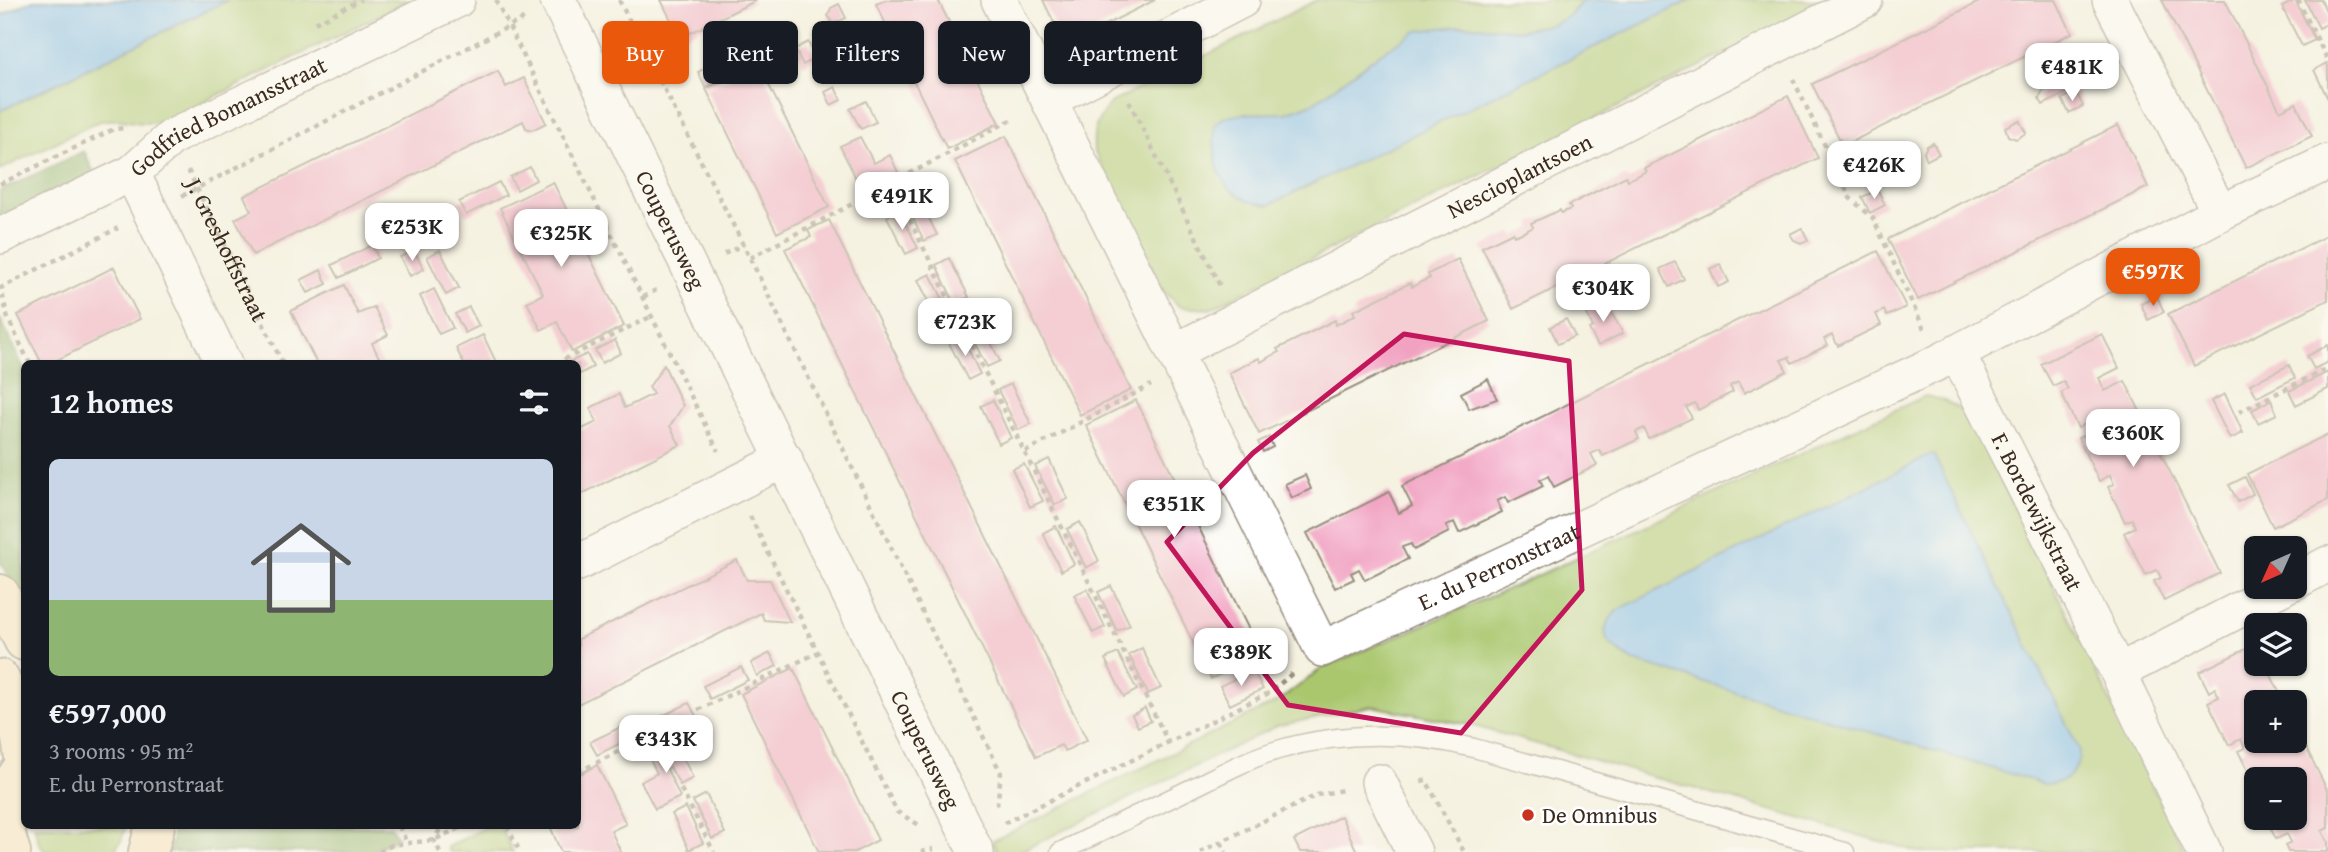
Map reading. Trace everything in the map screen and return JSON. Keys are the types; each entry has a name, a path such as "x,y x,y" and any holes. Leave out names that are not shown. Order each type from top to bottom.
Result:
{"main road":[{"path":"0,594 21,635"},
{"path":"0,680 17,715 21,739"},
{"path":"11,852 5,835 2,811 11,786 21,771"},
{"path":"148,852 154,829"}],"street":[{"name":"Godfried Bomansstraat","path":"0,236 132,173 172,137 457,0"},
{"path":"999,0 1322,649"},
{"path":"1201,21 1241,0"},
{"name":"Nescioplantsoen","path":"1178,360 1237,320 1866,0"},
{"path":"2110,0 2220,213"},
{"name":"Couperusweg","path":"546,7 785,459 973,841"},
{"path":"1049,100 1080,84"},
{"name":"E. du Perronstraat","path":"1322,649 1948,357 2220,213 2328,162"},
{"path":"132,173 222,360"},
{"name":"F. Bordewijkstraat","path":"1948,357 2118,672 2203,852"},
{"path":"581,562 785,459"},
{"path":"2307,575 2328,564"},
{"path":"2118,672 2260,599"},
{"path":"1379,782 1414,852"}],"lane":[{"path":"1060,852 1235,766 1266,754 1320,740 1386,735 1419,737 1474,748 1845,852"}],"path":[{"path":"496,0 897,812 973,841"},
{"path":"619,0 750,258 1001,773 973,841"},
{"path":"2298,0 2328,61"},
{"path":"28,360 8,319 1,288 546,7"},
{"path":"1777,45 1850,198 1873,218 1948,357"},
{"path":"1120,84 1237,320"},
{"path":"750,258 1049,100"},
{"path":"0,184 114,129 132,127"},
{"name":"J. Greshoffstraat","path":"172,137 281,360"},
{"path":"892,184 1168,742"},
{"path":"563,360 652,316"},
{"path":"1025,452 1178,360"},
{"path":"2238,412 2328,368"},
{"path":"921,852 973,841 1269,693 1322,649"},
{"path":"698,710 817,653"},
{"path":"581,770 652,735"},
{"path":"1200,852 1317,795 1379,782"},
{"path":"681,789 714,852"},
{"path":"401,829 408,843"},
{"path":"434,840 440,829"},
{"path":"379,852 392,845 434,840 458,829"},
{"path":"508,829 520,852"},
{"path":"434,840 440,852"},
{"path":"1221,842 1226,852"}],"highlighted area":[{"path":"1404,334 1569,361 1582,590 1461,733 1288,705 1167,542 1253,453"}],"green space":[{"path":"228,0 410,0 166,121 97,122 0,170 0,111"},
{"path":"1317,0 1583,0 1570,15 1554,24 1521,30 1464,25 1382,52 1315,102 1286,113 1242,114 1218,169 1238,195 1269,205 1691,0 1834,0 1210,309 1180,307 1165,293 1094,151 1096,125 1110,103 1148,84 1202,84 1202,57"},
{"path":"84,151 95,175 0,228 0,191"},
{"path":"0,318 21,363 21,600 0,561"},
{"path":"1925,396 1949,403 1970,418 2185,852 1918,852 1470,725 1371,706 1277,726 1019,852 997,852 992,841 1279,701 1322,668 1524,582"},
{"path":"35,829 125,829 113,852 46,852 39,843"},
{"path":"173,829 392,829 397,838 370,852 167,852 172,841"},
{"path":"482,829 502,829 513,852 449,852 447,847"}],"water":[{"path":"33,0 228,0 0,111 0,16"},
{"path":"1583,0 1691,0 1269,205 1248,201 1228,188 1218,170 1214,143 1215,125 1223,118 1242,114 1286,113 1315,102 1382,52 1417,31 1464,25 1521,30 1554,24 1570,15"},
{"path":"1933,454 2079,749 2077,765 2065,779 2044,784 1634,661 1607,640 1606,627 1618,610"}],"building":[{"path":"661,0 757,0 714,21 703,21 703,27 689,34 689,21 672,21"},
{"path":"885,0 938,0 948,21 938,21 938,84 980,84 999,123 947,149 915,84 924,84 924,21 884,21 876,4"},
{"path":"1043,0 1155,0 1113,21 1053,21"},
{"path":"1983,0 2056,0 2072,33 1843,146 1812,84"},
{"path":"2162,0 2225,0 2280,111 2296,103 2312,136 2246,168"},
{"path":"2295,0 2315,40 2302,46 2282,7"},
{"path":"2305,0 2321,0 2328,15 2328,23 2319,28"},
{"path":"839,4 846,18 831,21 828,16 831,8"},
{"path":"808,42 812,50 812,60 803,65 798,47"},
{"path":"2327,63 2328,66 2328,99 2314,70"},
{"path":"703,69 703,83 698,72"},
{"path":"498,71 506,87 524,78 546,123 532,130 526,128 523,121 253,255 235,219 251,211 244,196"},
{"path":"2060,83 2067,87 2069,92 2043,105 2039,98 2043,91"},
{"path":"716,84 768,84 829,207 777,233 706,89"},
{"path":"835,87 841,100 831,105 825,92"},
{"path":"2076,92 2083,106 2069,113 2062,99"},
{"path":"1788,96 1818,158 1513,309 1482,247 1513,232 1514,236 1524,232 1533,227 1531,223 1560,210 1561,213 1571,209 1569,205 1626,176 1628,180 1637,176 1646,171 1644,168"},
{"path":"866,101 876,122 861,129 850,109"},
{"path":"2019,120 2026,133 2016,139 2008,136 2005,127"},
{"path":"2118,125 2148,187 1918,300 1888,239"},
{"path":"1006,136 1131,390 1080,415 955,161"},
{"path":"860,137 874,163 890,155 898,172 863,193 840,146"},
{"path":"1933,143 1939,154 1927,160 1924,152 1927,146"},
{"path":"530,167 536,180 517,190 510,177"},
{"path":"499,182 506,195 466,215 459,202"},
{"path":"553,182 624,326 572,352 557,322 541,330 527,302 543,294 500,208"},
{"path":"1878,190 1885,205 1870,213 1862,197"},
{"path":"918,195 937,235 924,241 905,201"},
{"path":"899,210 918,248 906,254 887,217"},
{"path":"436,214 442,227 414,241 408,227"},
{"path":"829,220 1087,740 1065,751 1061,745 1036,757 785,249 811,237 808,230"},
{"path":"1802,228 1808,240 1801,243 1794,240 1790,234"},
{"path":"2328,235 2328,300 2194,366 2168,314"},
{"path":"372,245 378,258 339,278 332,265"},
{"path":"414,250 424,269 410,276 400,257"},
{"path":"440,250 459,288 446,295 427,257"},
{"path":"1878,251 1906,307 1887,316 1884,310 1876,314 1881,325 1838,346 1832,335 1824,339 1828,345 1792,363 1789,357 1781,360 1787,371 1764,383 1744,393 1738,382 1730,386 1733,392 1698,410 1695,403 1686,407 1692,418 1649,439 1644,428 1636,432 1639,439 1603,456 1599,450 1591,454 1597,465 1554,487 1548,476 1540,480 1543,486 1508,503 1505,497 1497,501 1502,512 1459,533 1454,522 1446,526 1449,532 1414,550 1411,544 1402,547 1408,559 1365,580 1359,569 1351,573 1354,579 1335,588 1307,533 1389,492 1399,513 1412,506 1402,486"},
{"path":"949,258 969,297 955,304 936,265"},
{"path":"1458,259 1489,321 1259,434 1229,373 1259,358 1261,362 1279,352 1277,349 1335,320 1336,325 1355,315 1353,311 1410,283 1412,287 1430,278 1428,274"},
{"path":"1675,262 1684,279 1669,287 1660,269"},
{"path":"1720,264 1729,282 1718,287 1710,269"},
{"path":"114,267 140,319 57,360 40,360 18,315"},
{"path":"321,270 327,284 308,293 301,280"},
{"path":"930,274 949,311 937,318 918,280"},
{"path":"344,285 358,314 374,307 388,335 372,343 380,360 315,360 291,311"},
{"path":"434,289 453,328 439,334 420,296"},
{"path":"2157,296 2164,312 2148,320 2141,304"},
{"path":"1605,302 1623,333 1598,346 1589,329 1593,327 1586,312"},
{"path":"469,307 479,326 465,333 455,314"},
{"path":"1566,319 1575,336 1558,344 1550,327"},
{"path":"980,321 1000,361 987,367 967,328"},
{"path":"2102,334 2119,368 2099,378 2105,391 2125,381 2220,573 2164,601 2154,581 2161,578 2157,570 2146,575 2124,533 2135,527 2132,519 2125,522 2108,487 2114,484 2110,475 2099,481 2078,438 2089,433 2085,424 2078,428 2061,393 2068,389 2063,381 2053,386 2041,364"},
{"path":"483,335 495,360 462,360 456,348"},
{"path":"962,336 980,374 968,380 949,343"},
{"path":"615,340 621,353 602,363 595,350"},
{"path":"2328,345 2328,362 2314,369 2307,356"},
{"path":"587,354 593,367 581,373 581,360 574,360"},
{"path":"664,365 683,406 670,426 680,445 581,494 581,430 597,422 590,408 619,394 625,408 653,394 649,387"},
{"path":"2289,365 2295,378 2257,397 2250,384"},
{"path":"2328,372 2328,389 2296,405 2289,391"},
{"path":"1488,379 1497,399 1469,409 1461,393"},
{"path":"1011,384 1031,424 1018,430 998,390"},
{"path":"2225,394 2243,433 2230,439 2211,401"},
{"path":"993,400 1011,438 999,444 981,406"},
{"path":"1136,400 1261,654 1211,679 1086,425"},
{"path":"2271,400 2277,414 2258,423 2252,410"},
{"path":"2328,434 2328,500 2273,527 2247,474"},
{"path":"1269,437 1273,447 1263,452 1258,442"},
{"path":"1049,459 1068,499 1055,505 1035,466"},
{"path":"1024,464 1043,501 1030,507 1012,469"},
{"path":"1305,475 1311,489 1292,498 1285,484"},
{"path":"2245,477 2253,494 2238,502 2229,485"},
{"path":"1080,522 1099,561 1086,568 1067,529"},
{"path":"1056,526 1074,564 1061,571 1043,533"},
{"path":"737,560 747,580 770,580 790,622 764,620 761,613 581,703 581,638"},
{"path":"1111,586 1130,625 1117,631 1098,592"},
{"path":"1087,589 1105,627 1093,633 1074,595"},
{"path":"1142,648 1161,688 1148,694 1129,655"},
{"path":"2244,650 2244,676 2271,676 2278,690 2244,690 2244,746 2241,739 2229,745 2208,702 2219,697 2215,688 2209,692 2199,672"},
{"path":"770,653 777,666 757,676 751,663"},
{"path":"1118,653 1137,690 1124,697 1105,659"},
{"path":"741,667 748,680 710,699 703,686"},
{"path":"793,668 878,840 855,852 819,852 741,694"},
{"path":"1253,670 1263,689 1230,705 1220,686"},
{"path":"689,703 696,716 657,735 650,722"},
{"path":"1145,708 1151,721 1138,727 1132,715"},
{"path":"629,723 635,736 597,755 590,742"},
{"path":"674,740 693,778 680,785 670,767 667,769 680,797 655,809 641,782 657,773 648,756"},
{"path":"2244,748 2244,753 2307,753 2307,749 2328,792 2328,828 2322,831 2328,843 2328,852 2288,852 2285,845 2291,842 2287,834 2276,839 2272,830 2307,830 2307,767 2246,767 2238,751"},
{"path":"597,765 626,824 611,831 621,852 561,852 551,829 581,829 581,773"},
{"path":"706,794 725,833 712,839 693,801"},
{"path":"686,807 703,843 689,850 672,814"},
{"path":"1341,816 1357,852 1300,852 1294,840"}],"place":[{"name":"De Omnibus","path":"1528,815"}]}
